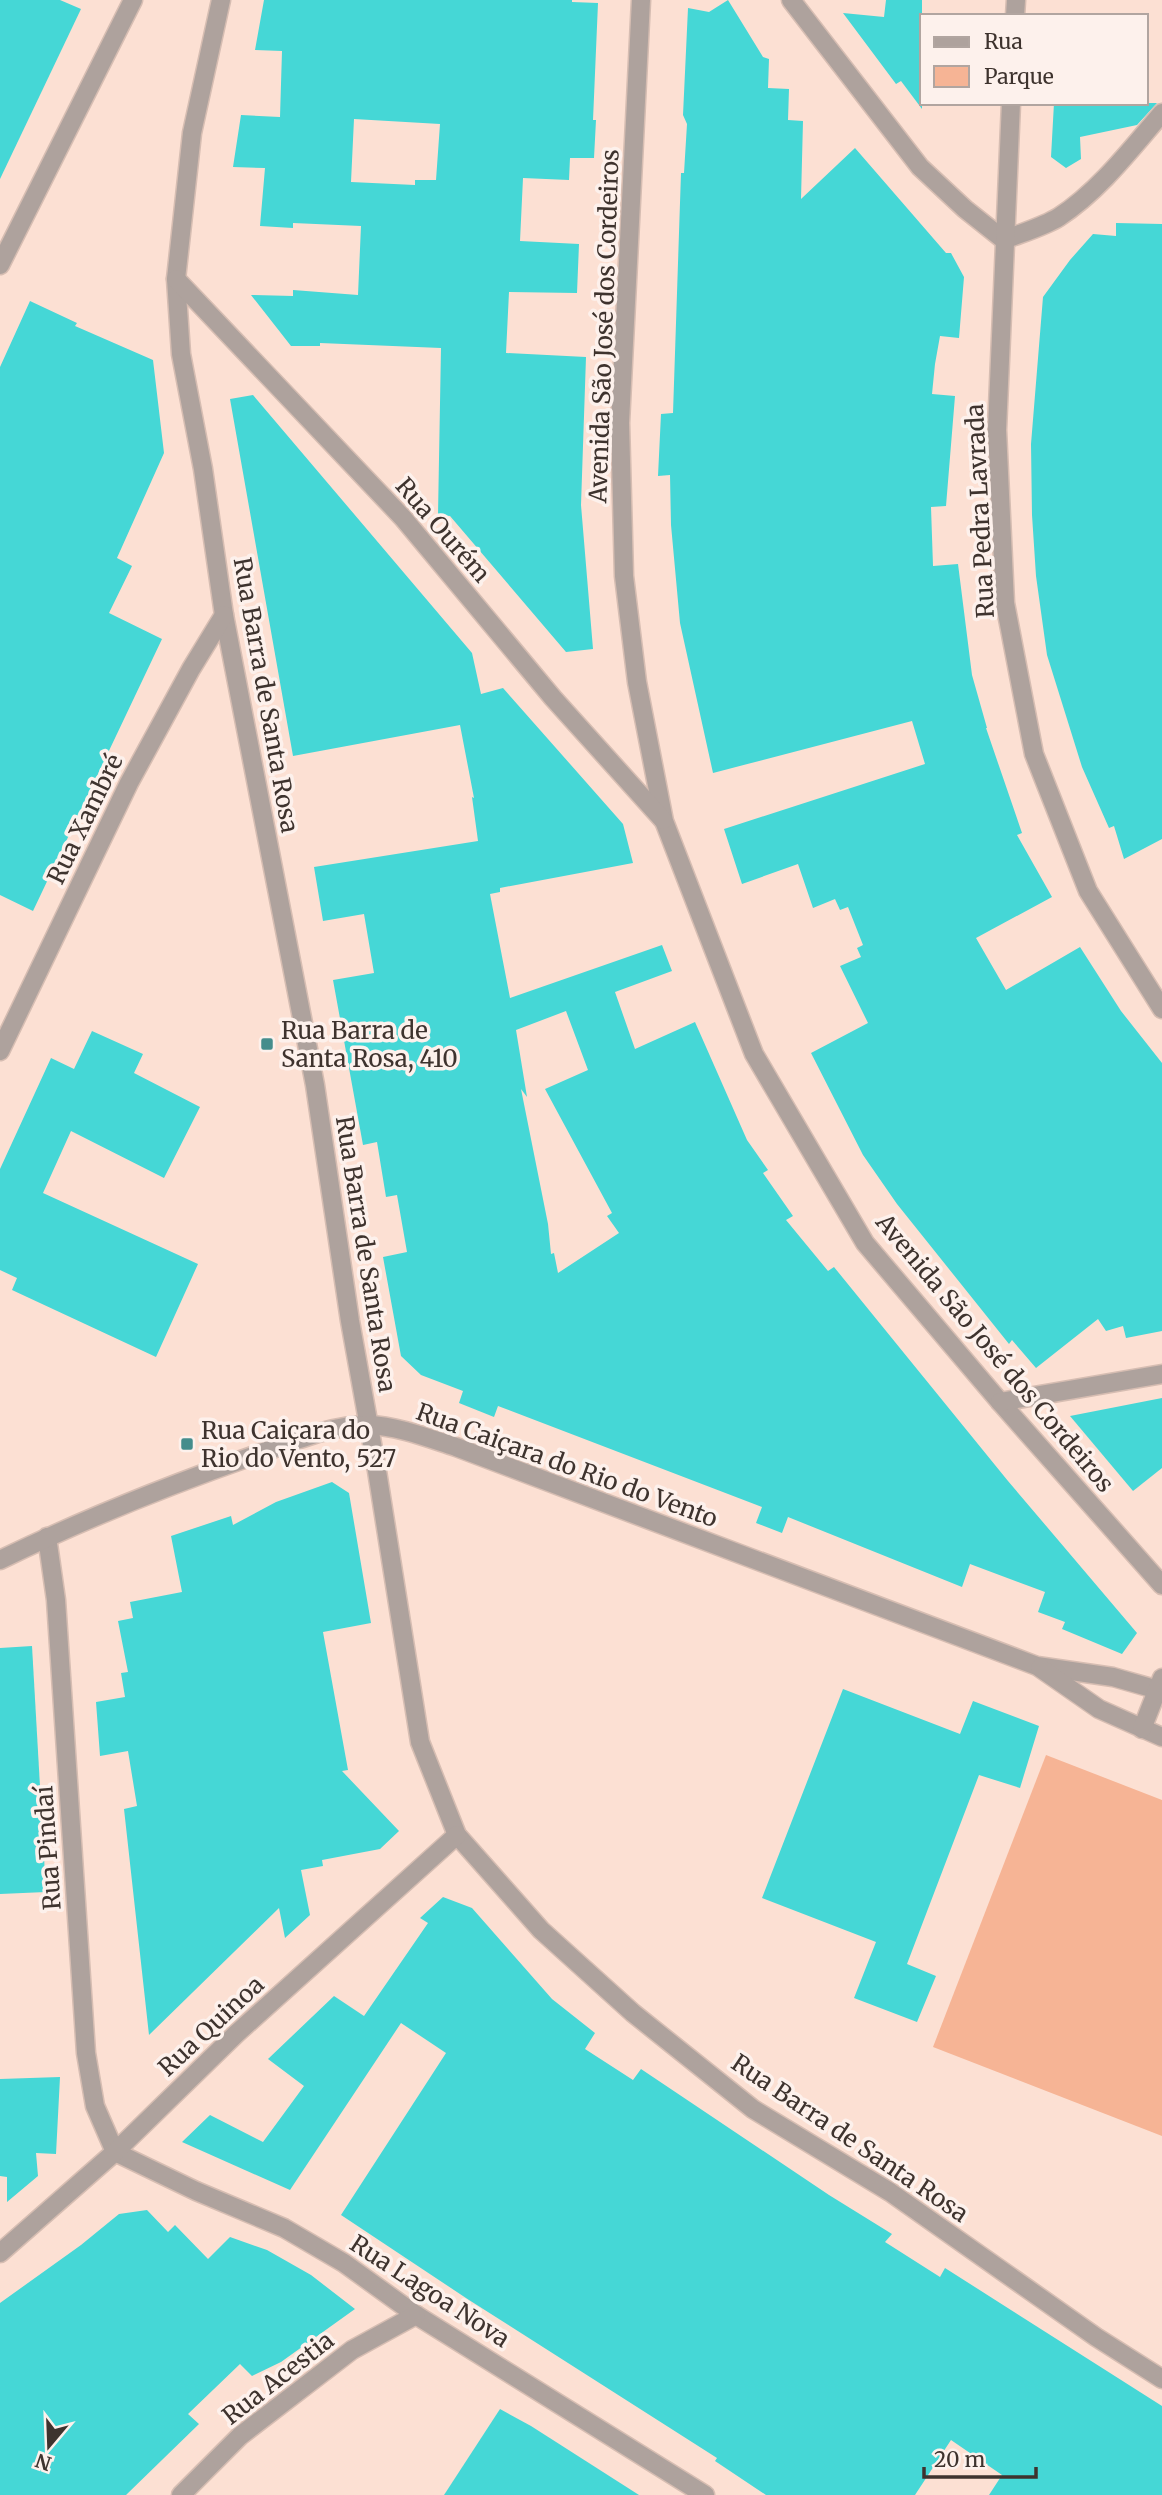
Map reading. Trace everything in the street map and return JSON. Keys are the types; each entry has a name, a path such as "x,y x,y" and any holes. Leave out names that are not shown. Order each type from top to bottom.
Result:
{"street":[{"path":"0,265 133,0"},
{"name":"Rua Barra de Santa Rosa","path":"221,0 192,133 176,279 181,354 224,615 315,1085 350,1321 420,1742 457,1835 541,1930 633,2013 753,2109 890,2192 1096,2337 1162,2379"},
{"name":"Avenida São José dos Cordeiros","path":"641,0 620,423 624,576 637,682 664,821 754,1054 865,1243 1000,1402 1162,1585"},
{"path":"791,0 920,167 965,209 1004,240 1057,218 1083,198 1162,113"},
{"name":"Rua Pedra Lavrada","path":"1011,105 997,430 1005,603 1034,754 1088,891 1162,1009"},
{"name":"Rua Ourém","path":"176,279 403,518 553,698 664,821"},
{"name":"Rua Xambré","path":"0,1051 129,782 224,615"},
{"path":"1000,1402 1162,1374"},
{"name":"Rua Caiçara do Rio do Vento","path":"0,1560 47,1537 214,1470 331,1429 369,1425 412,1433 456,1447 1037,1666 1161,1686"},
{"name":"Rua Pindaí","path":"47,1537 56,1600 86,2053 95,2106 115,2152"},
{"name":"Rua Caiçara do Rio do Vento","path":"1037,1666 1099,1709 1162,1737"},
{"path":"1142,1729 1161,1686"},
{"name":"Rua Quinoa","path":"0,2253 115,2152 236,2034 457,1835"},
{"name":"Rua Lagoa Nova","path":"115,2152 196,2191 284,2228 344,2263 416,2315 705,2495"},
{"name":"Rua Acestia","path":"181,2495 240,2436 352,2350 416,2315"}],"green space":[{"path":"1046,1755 1162,1800 1162,2136 933,2047"}],"building":[{"path":"0,0 60,0 81,9 0,179"},
{"path":"264,0 572,0 598,3 594,158 570,158 569,180 523,178 520,241 579,244 577,293 509,292 506,353 586,357 581,505 593,649 566,652 450,516 438,515 441,348 320,343 320,346 291,346 251,295 293,296 293,290 358,295 361,226 293,223 293,228 260,226 265,168 233,167 241,115 280,117 282,51 255,50","holes":["354,119 440,124 436,180 415,180 415,185 351,182"]},
{"path":"728,0 763,57 769,59 768,88 789,89 788,120 803,121 801,199 855,148 946,253 951,253 964,277 959,338 940,336 935,364 932,394 955,396 946,506 931,507 933,566 958,564 972,675 986,728 1022,833 1017,835 1052,897 976,938 1006,990 1080,947 1121,1011 1162,1063 1162,1331 1126,1338 1123,1326 1106,1331 1098,1319 1036,1368 1012,1340 1009,1344 897,1204 863,1155 811,1053 868,1023 840,966 861,957 857,948 863,945 848,907 840,910 835,899 813,908 798,864 742,884 724,829 925,764 912,721 713,773 680,623 671,525 670,475 658,476 661,414 673,413 681,173 684,173 687,124 683,115 688,8 709,12"},
{"path":"886,0 922,0 922,109 901,81 896,84 843,13 884,17"},
{"path":"1157,103 1137,125 1080,137 1081,159 1066,168 1051,157 1054,105"},
{"path":"1116,223 1162,224 1162,839 1124,859 1114,826 1109,828 1082,767 1047,655 1036,576 1031,444 1043,297 1093,234 1116,236"},
{"path":"30,301 77,323 75,326 153,360 164,453 117,558 132,566 109,613 162,639 33,911 0,895 0,367"},
{"path":"253,395 472,653 481,694 503,688 623,824 633,863 500,888 500,892 490,894 510,998 662,945 672,971 615,992 635,1049 695,1022 747,1140 768,1170 763,1173 793,1216 786,1220 828,1271 834,1267 1008,1481 1137,1633 1122,1654 1062,1629 1065,1622 1038,1612 1045,1592 970,1564 962,1587 788,1517 782,1533 756,1523 762,1507 498,1406 494,1417 459,1403 463,1391 421,1375 401,1356 383,1257 407,1252 397,1195 386,1197 377,1142 363,1145 333,980 374,973 364,914 323,921 314,867 478,841 472,797 474,798 460,725 293,756 230,399","holes":["566,1011 588,1070 545,1089 612,1213 607,1216 619,1233 558,1273 554,1253 551,1254 548,1224 521,1089 527,1097 516,1030"]},
{"path":"92,1031 143,1054 134,1073 200,1107 164,1178 71,1131 43,1193 198,1264 156,1357 12,1290 17,1278 0,1270 0,1169 51,1058 74,1069"},
{"path":"1162,1398 1162,1468 1133,1491 1070,1416"},
{"path":"332,1482 349,1493 371,1623 323,1632 348,1770 342,1771 399,1831 380,1849 322,1860 323,1866 301,1870 310,1915 285,1938 279,1908 149,2035 124,1809 137,1806 128,1751 100,1756 96,1702 125,1697 121,1673 128,1672 118,1621 133,1618 130,1602 182,1592 171,1536 231,1516 233,1525 276,1502"},
{"path":"32,1646 46,1892 0,1894 0,1648"},
{"path":"843,1689 960,1734 973,1701 1039,1726 1020,1788 979,1775 907,1964 936,1976 917,2022 854,1998 876,1942 762,1898"},
{"path":"443,1897 472,1908 552,1999 595,2033 585,2049 633,2080 641,2069 892,2234 885,2242 940,2277 945,2268 1162,2406 1162,2495 989,2495 1002,2475 951,2440 915,2495 766,2495 715,2461 717,2458 341,2215 446,2053 401,2023 290,2190 182,2142 210,2115 263,2142 304,2086 268,2059 334,1996 364,2016 428,1923 420,1918"},
{"path":"60,2077 56,2154 36,2153 38,2176 7,2202 7,2177 0,2176 0,2079"},
{"path":"147,2210 168,2232 175,2225 208,2259 230,2237 267,2250 311,2275 355,2309 281,2362 252,2376 240,2364 188,2414 199,2424 126,2495 0,2495 0,2303 119,2214"},
{"path":"500,2409 531,2426 639,2495 444,2495"}],"place":[{"name":"Rua Barra de Santa Rosa, 410","path":"267,1044"},
{"name":"Rua Caiçara do Rio do Vento, 527","path":"187,1444"}]}
